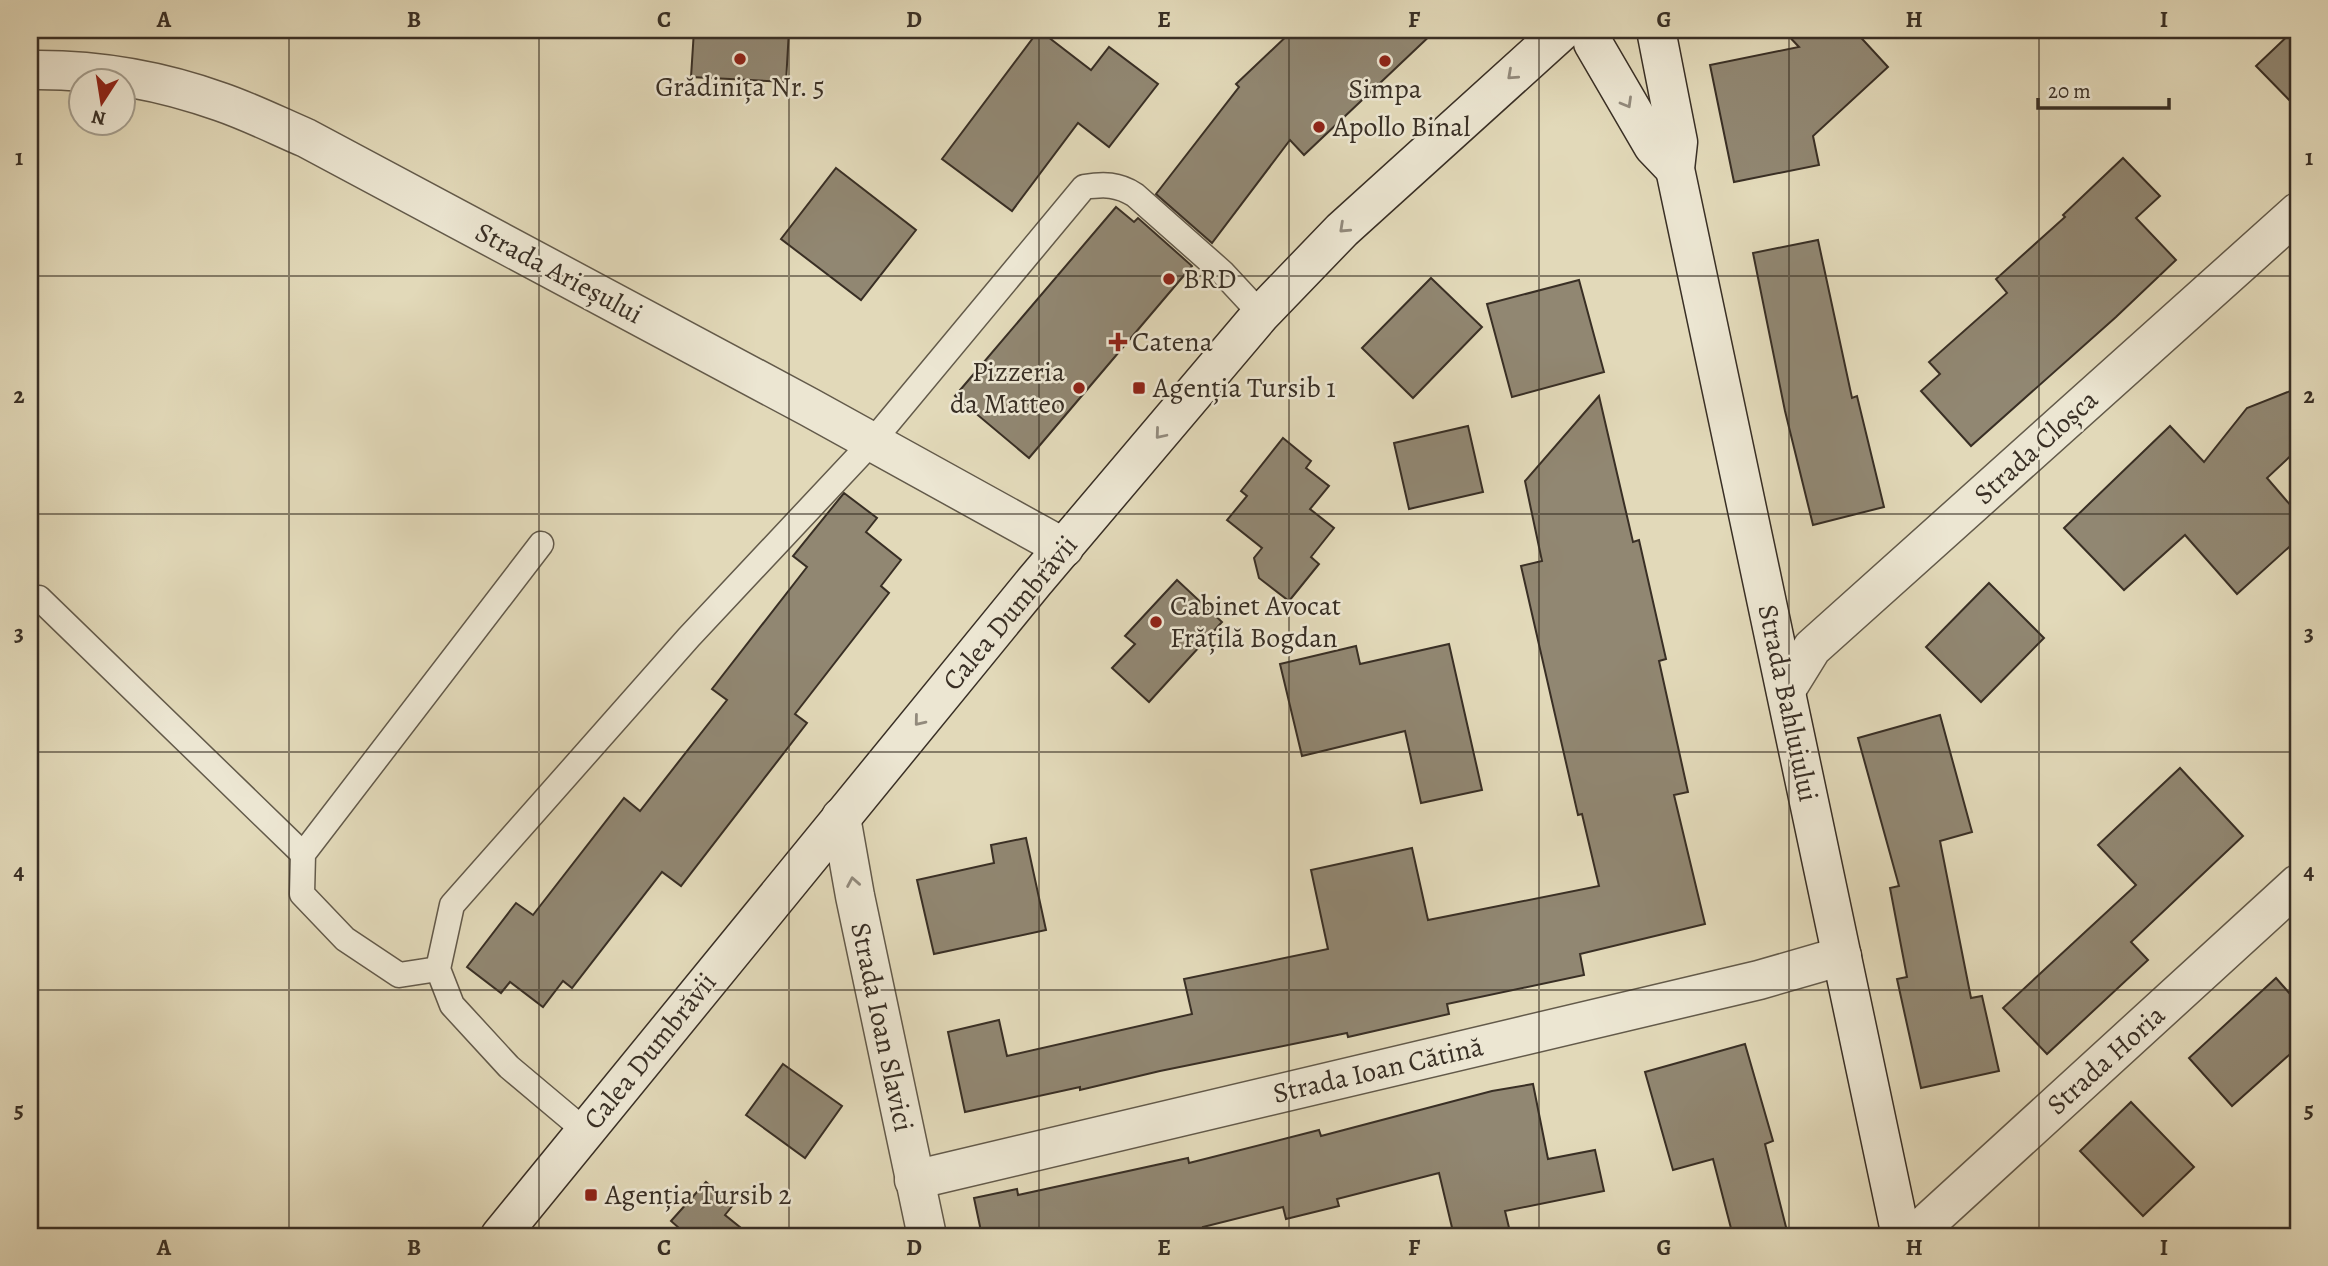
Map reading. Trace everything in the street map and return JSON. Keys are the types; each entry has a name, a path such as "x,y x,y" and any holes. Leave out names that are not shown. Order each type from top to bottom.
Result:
{"street":[{"path":"1574,34 1610,43 1625,38 1634,30"},
{"name":"Strada Bahluiului","path":"1656,30 1678,142 1675,169 1901,1236"},
{"path":"1574,34 1653,146 1675,169"},
{"name":"Calea Dumbrăvii","path":"500,1236 841,817 1261,314 1342,230 1574,34"},
{"name":"Strada Arieșului","path":"30,70 64,70 141,79 221,102 306,138 1064,548"},
{"name":"Strada Cloșca","path":"1786,690 1812,648 2298,212"},
{"name":"Strada Ioan Slavici","path":"841,817 855,896 927,1236"},
{"name":"Strada Horia","path":"1913,1236 2298,884"},
{"name":"Strada Ioan Cătină","path":"914,1180 1746,983 1842,956"}],"lane":[{"path":"584,1130 509,1067 452,1005 438,970 452,905 689,637 872,442 1084,187 1107,184 1124,188 1135,195 1222,272 1261,314"},
{"path":"438,970 399,975 345,939 302,894 303,854 541,544"},
{"path":"39,598 303,854"}],"building":[{"name":"Grădinița Nr. 5","path":"694,30 789,30 786,82 691,77"},
{"path":"1039,30 1091,70 1109,47 1158,84 1109,147 1078,123 1012,211 942,159"},
{"path":"1293,30 1436,30 1304,155 1290,140 1212,243 1156,194 1239,87 1236,84"},
{"path":"1783,30 1854,30 1888,67 1813,136 1819,165 1734,182 1710,65 1799,47"},
{"path":"2294,30 2298,30 2298,109 2256,66"},
{"path":"2123,158 2160,196 2136,218 2176,260 1971,446 1921,391 1940,374 1929,362 2007,293 1996,279 2065,217 2063,215"},
{"path":"836,168 916,230 861,300 781,239"},
{"path":"1116,207 1134,222 1138,218 1192,266 1029,458 955,396"},
{"path":"1818,240 1852,398 1857,396 1884,507 1813,525 1785,411 1753,253"},
{"path":"1431,278 1482,327 1413,398 1362,348"},
{"path":"1579,280 1604,372 1512,397 1487,304"},
{"path":"2298,388 2298,449 2267,478 2298,514 2298,539 2237,594 2185,535 2124,590 2064,528 2170,426 2204,462 2247,408"},
{"path":"1599,396 1633,542 1639,540 1666,659 1659,661 1688,792 1674,795 1705,924 1580,954 1584,975 1447,1004 1449,1014 1348,1037 1347,1033 965,1112 948,1032 999,1020 1007,1056 1192,1014 1184,979 1328,949 1311,870 1412,848 1428,920 1599,886 1582,814 1578,815 1521,566 1542,561 1525,481"},
{"path":"1468,426 1483,492 1409,509 1394,443"},
{"path":"1283,438 1311,461 1306,468 1329,486 1310,509 1334,528 1311,557 1319,564 1289,601 1259,578 1254,558 1262,548 1227,520 1247,496 1241,491"},
{"path":"844,493 877,518 866,532 901,560 881,586 889,593 795,714 807,723 681,886 662,872 572,988 563,981 543,1007 510,982 501,993 467,967 516,903 533,915 624,798 640,811 727,700 712,689 807,567 793,556"},
{"path":"1177,580 1222,622 1149,702 1112,668 1135,644 1125,636"},
{"path":"1989,583 2044,638 1981,702 1926,647"},
{"path":"1449,644 1482,790 1421,803 1405,731 1302,756 1280,664 1356,646 1360,664"},
{"path":"1940,715 1972,832 1940,841 1971,998 1982,996 1999,1071 1921,1088 1897,979 1907,977 1890,888 1899,886 1858,738"},
{"path":"2180,768 2243,836 2131,942 2148,960 2047,1054 2003,1008 2136,885 2098,845"},
{"path":"1026,838 1046,930 934,954 917,880 994,863 991,845"},
{"path":"2276,978 2298,1003 2298,1047 2232,1106 2189,1058"},
{"path":"1745,1044 1773,1141 1765,1144 1787,1231 1767,1236 1733,1236 1713,1159 1673,1170 1645,1072"},
{"path":"783,1064 842,1106 805,1158 746,1115"},
{"path":"1533,1084 1548,1159 1595,1150 1604,1191 1505,1211 1511,1236 1454,1236 1439,1173 1337,1199 1339,1206 1286,1219 1283,1207 1203,1227 1205,1236 982,1236 974,1198 1017,1189 1018,1195 1188,1158 1189,1163 1319,1130 1321,1136 1492,1091"},
{"path":"2131,1102 2194,1167 2143,1216 2080,1151"},
{"path":"706,1182 733,1205 725,1215 751,1236 688,1236 671,1221"}],"place":[{"name":"Grădinița Nr. 5","path":"740,59"},
{"name":"Simpa","path":"1385,61"},
{"name":"Apollo Binal","path":"1319,127"},
{"name":"BRD","path":"1169,279"},
{"name":"Catena","path":"1118,342"},
{"name":"Pizzeria da Matteo","path":"1079,388"},
{"name":"Agenția Tursib 1","path":"1139,388"},
{"name":"Cabinet Avocat Frățilă Bogdan","path":"1156,622"},
{"name":"Agenția Tursib 2","path":"591,1195"}]}
